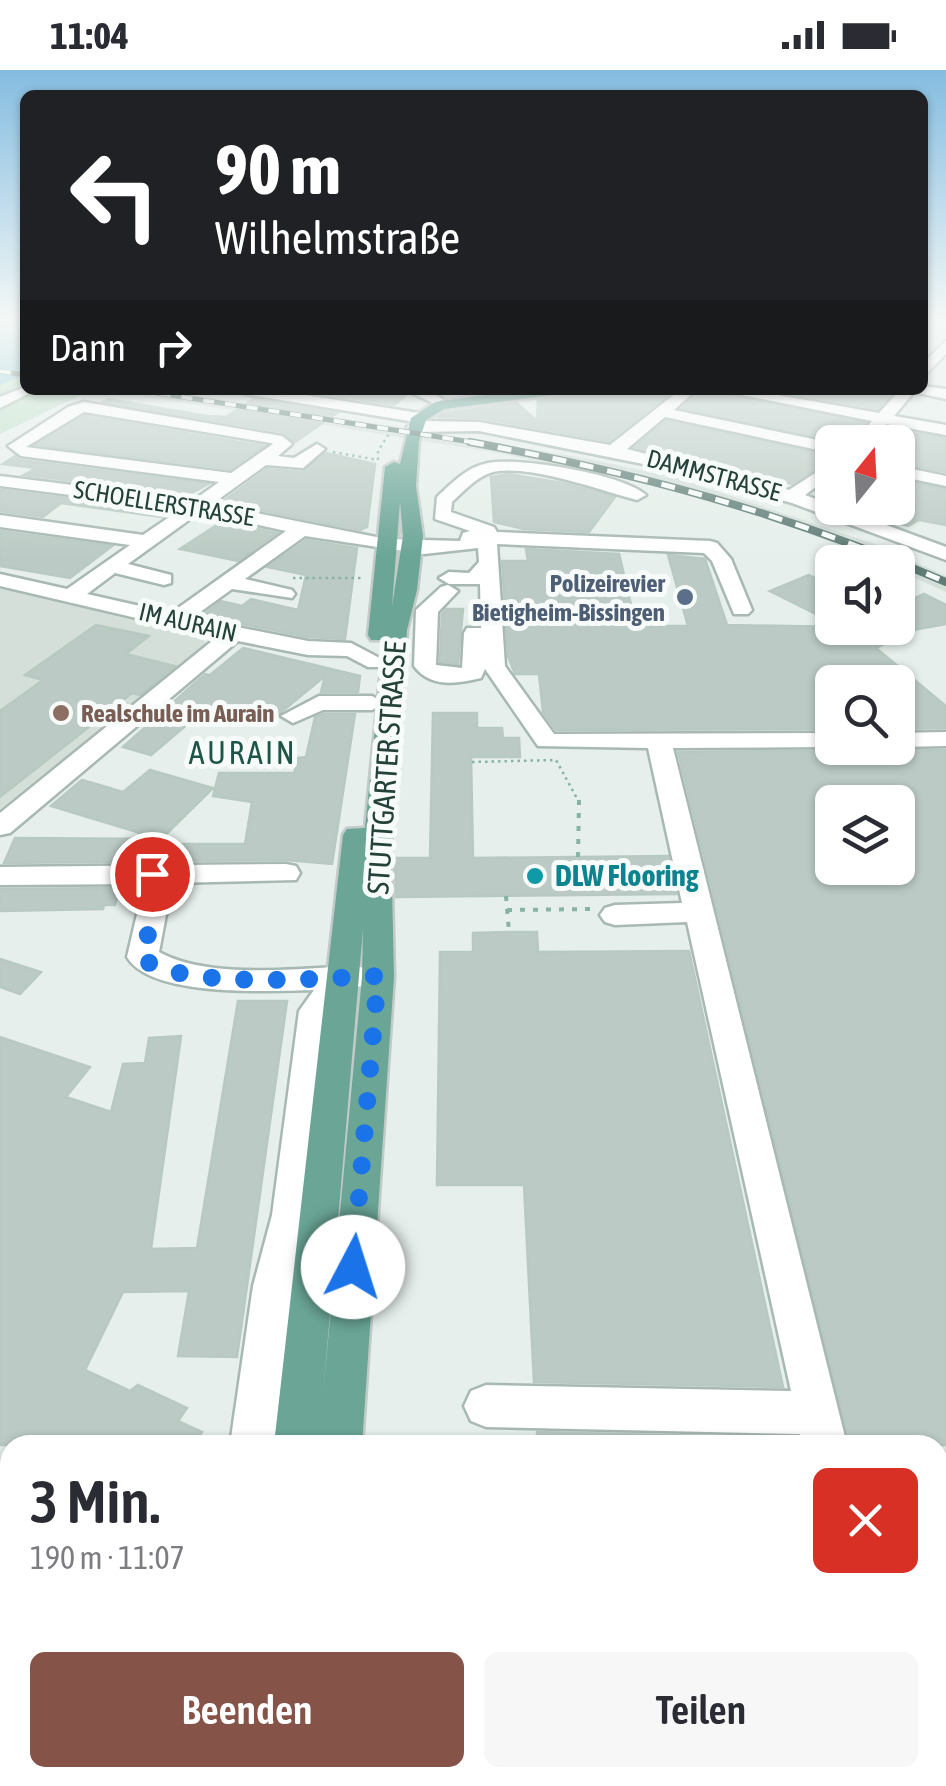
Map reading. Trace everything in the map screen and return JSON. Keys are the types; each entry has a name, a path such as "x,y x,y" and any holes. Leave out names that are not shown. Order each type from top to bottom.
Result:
{"main road":[{"path":"432,399 413,407 418,421 449,402 476,399"},
{"name":"STUTTGARTER STRASSE","path":"340,1435 372,703 394,461 418,421"},
{"name":"STUTTGARTER STRASSE","path":"297,1435 374,873 396,630 407,590 412,541 407,486 418,421"}],"street":[{"name":"DAMMSTRASSE","path":"297,399 615,450 793,496 946,554"},
{"path":"615,450 678,399"},
{"path":"773,399 946,430"},
{"path":"881,425 901,399"},
{"path":"72,595 284,444 276,439 78,408 19,443 16,446 21,451 234,478"},
{"path":"662,412 815,444"},
{"path":"262,459 296,464 317,449"},
{"path":"637,494 584,479 514,468 487,468 464,481 443,501 442,515 487,531 484,560 476,669 466,674 438,675 425,666 427,610 448,585 484,560 611,540 710,546 721,559 740,610"},
{"path":"915,475 946,481"},
{"path":"793,496 815,479"},
{"name":"SCHOELLERSTRASSE","path":"0,481 278,517 328,533 472,546 484,560"},
{"path":"0,521 150,542"},
{"path":"175,620 303,528"},
{"path":"484,560 494,666 548,741 815,740"},
{"path":"202,576 220,563 285,594"},
{"path":"114,567 164,579"},
{"name":"IM AURAIN","path":"0,580 234,634 308,648 351,650 376,662"},
{"path":"0,827 234,634"},
{"path":"293,716 319,703 372,703"},
{"path":"915,740 946,740"},
{"path":"486,1406 821,1429 659,741"},
{"path":"0,876 286,873"},
{"path":"152,874 160,887 142,958 154,967 195,977 360,977"},
{"path":"615,915 702,912"},
{"path":"253,1435 273,1286 290,1215 315,1011 360,977"}],"path":[{"path":"378,460 378,451 391,433"},
{"path":"240,574 271,578 384,577"},
{"path":"472,762 556,760 579,798 578,857"},
{"path":"506,896 510,932"},
{"path":"507,910 596,909 615,915"}],"shaded area":[{"path":"163,399 216,399 589,459 677,478 877,545 838,545 768,518 624,477"},
{"path":"915,562 946,576 946,592 915,578"},
{"name":"Realschule im Aurain","path":"0,587 201,637 207,645 0,809"}],"green space":[{"path":"0,399 72,399 0,434"}],"building":[{"path":"108,399 226,417 254,399 337,413 295,442 283,432 103,402"},
{"path":"356,399 401,399 394,405"},
{"path":"662,399 609,441 480,418 437,417 517,403 537,421 538,400"},
{"path":"691,399 755,399 865,423 815,425 815,437 682,408"},
{"path":"822,399 887,399 878,409"},
{"path":"85,416 264,446 230,469 37,445"},
{"path":"666,421 815,452 815,469 792,484 635,447"},
{"path":"915,433 946,438 946,472 915,466"},
{"path":"326,453 375,464 367,527 360,530 225,503 267,469 303,472"},
{"path":"15,456 20,460 208,484 188,495 24,475 36,468 3,464"},
{"path":"508,474 615,497 589,532 524,529 494,522 491,477"},
{"path":"915,483 946,489 946,525 915,522"},
{"path":"0,491 169,511 162,517 61,503 43,517 0,511"},
{"path":"223,521 277,533 238,561 180,549"},
{"path":"0,531 112,546 70,578 0,566"},
{"path":"306,540 357,548 345,639 308,637 202,616 221,601 242,606 251,599 298,610 306,575 268,567"},
{"path":"526,549 619,554 636,626 688,626 668,555 705,559 727,625 815,627 815,645 882,645 876,648 897,665 815,665 815,729 556,730 543,712 539,674 515,674 508,656 502,561 528,561"},
{"path":"809,575 815,578 815,614 770,591"},
{"path":"924,594 946,605 946,624 915,630 915,598"},
{"path":"446,609 463,609 458,664 440,662 442,614"},
{"path":"96,625 149,636 126,654 175,666 140,695 132,693 0,797 0,711 43,680 25,675"},
{"path":"243,648 360,676 358,692 321,692 325,676 273,719 221,706 206,719 196,717 151,755 123,747 205,674 210,675"},
{"path":"915,680 946,706 946,728 915,729"},
{"path":"433,713 477,713 477,728 502,728 503,738 519,738 520,757 471,757 473,858 668,856 676,894 396,897 395,858 430,858"},
{"path":"355,714 332,864 286,860 4,863 15,838 160,839 51,806 82,780 123,792 150,770 213,788 156,844 245,844 252,802 213,796 219,773 294,773 298,758 306,757 315,717"},
{"path":"915,750 946,750 946,1435 848,1435 678,752 815,751 815,765 915,765"},
{"path":"120,888 115,905 104,905 103,909 0,911 0,889"},
{"path":"537,932 538,952 689,951 783,1387 534,1382 524,1185 437,1185 440,952 473,952 473,933"},
{"path":"0,959 41,972 20,994 0,987"},
{"path":"238,1001 287,1001 237,1357 178,1356 189,1291 123,1292 85,1370 130,1391 138,1385 187,1408 178,1421 202,1432 200,1435 0,1435 0,1037 90,1067 66,1097 111,1112 123,1064 145,1063 149,1038 181,1036 151,1249 197,1248"},
{"path":"537,1432 666,1435 537,1435"}],"railway":[{"path":"196,399 484,444"},
{"path":"470,442 593,467 712,498 829,536 946,582"}],"place":[{"name":"Polizeirevier Bietigheim-Bissingen","path":"685,597"},
{"name":"Realschule im Aurain","path":"61,713"},
{"name":"DLW Flooring","path":"535,876"}],"district":[{"name":"AURAIN","path":"243,753"}],"route":[{"path":"152,874 160,887 142,958 154,967 195,977 378,976 353,1267"}]}
